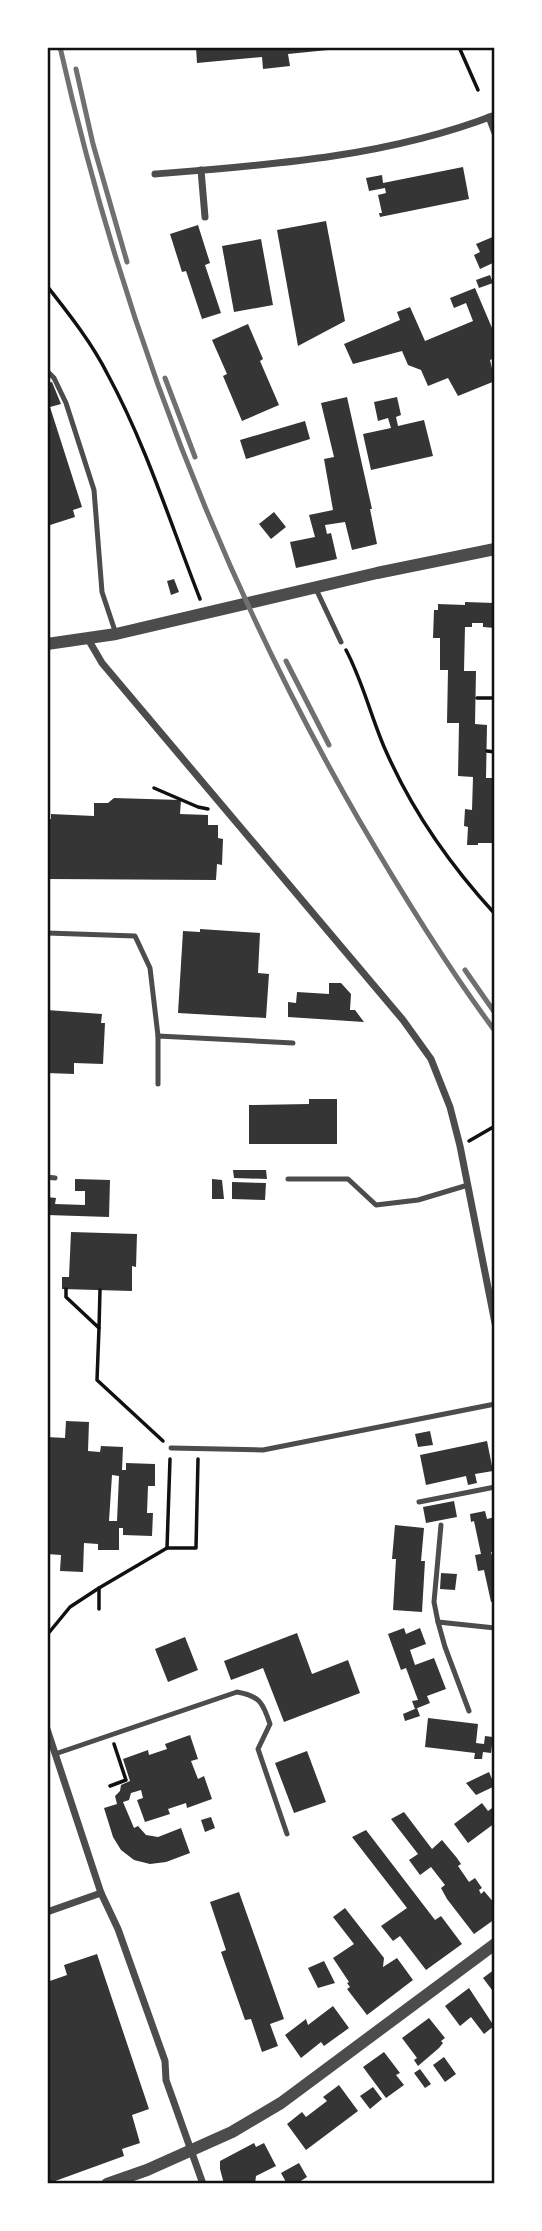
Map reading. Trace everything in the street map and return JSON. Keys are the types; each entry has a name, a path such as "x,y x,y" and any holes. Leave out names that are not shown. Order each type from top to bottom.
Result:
{"street":[{"path":"155,174 343,155 407,142 492,116 495,132"},
{"path":"201,170 205,217"},
{"path":"47,644 116,634 495,549"},
{"path":"88,639 102,663 410,1030 431,1059 450,1107 460,1146 495,1323"},
{"path":"47,1729 101,1893 118,1929 165,2061 166,2080 203,2184"},
{"path":"47,1912 101,1893"},
{"path":"107,2184 232,2132 281,2103 495,1944"}],"lane":[{"path":"47,371 54,378 66,403 94,490 102,592 116,634"},
{"path":"316,589 341,642"},
{"path":"47,933 135,936 150,968 158,1037 158,1084"},
{"path":"158,1037 293,1043"},
{"path":"47,1177 55,1178"},
{"path":"288,1178 348,1179 376,1205 418,1200 468,1185"},
{"path":"170,1448 263,1450 495,1404"},
{"path":"419,1502 495,1487"},
{"path":"441,1525 434,1602 444,1647 469,1711"},
{"path":"438,1622 495,1628"},
{"path":"55,1754 237,1692 251,1695 260,1701 270,1724 258,1749 287,1834"}],"path":[{"path":"459,47 478,90"},
{"path":"47,286 75,322 108,374 141,448 205,614"},
{"path":"341,642 356,668 385,749 416,812 460,875 495,914"},
{"path":"477,698 495,698"},
{"path":"487,751 495,751"},
{"path":"154,788 198,807"},
{"path":"460,1146 495,1126"},
{"path":"66,1289 66,1297 99,1328"},
{"path":"100,1290 97,1380 170,1448 167,1548"},
{"path":"47,1635 70,1607 167,1548 196,1548 198,1449"},
{"path":"99,1588 99,1609"},
{"path":"110,1786 126,1780 111,1735"}],"building":[{"path":"196,47 338,49 288,54 290,66 263,69 262,57 197,63"},
{"path":"463,167 469,199 380,217 379,213 382,213 378,195 386,193 385,188 369,191 366,178 382,175 383,183"},
{"path":"326,221 345,321 298,346 277,230"},
{"path":"198,225 210,263 205,265 221,313 202,319 186,271 182,272 170,234"},
{"path":"495,236 495,262 480,269 474,255 480,252 476,244"},
{"path":"261,239 273,305 234,312 222,246"},
{"path":"490,275 493,283 479,288 476,280"},
{"path":"475,288 495,335 495,358 490,360 495,381 458,396 448,378 428,386 421,370 408,365 402,351 353,364 344,344 400,320 397,312 410,307 425,341 473,321 466,303 454,308 450,298"},
{"path":"248,324 279,405 242,421 223,376 227,374 212,340"},
{"path":"52,382 61,404 50,407 82,507 73,510 75,517 47,526 47,383"},
{"path":"347,397 377,544 352,550 345,522 325,525 327,534 331,533 337,559 296,568 290,542 315,537 309,515 333,510 324,459 334,457 321,403"},
{"path":"397,397 401,415 396,417 398,426 424,420 433,456 371,470 363,434 391,428 388,418 378,421 374,402"},
{"path":"305,421 310,439 246,459 240,440"},
{"path":"274,512 286,527 271,539 259,524"},
{"path":"174,579 179,592 171,595 167,581"},
{"path":"465,602 495,603 495,628 483,627 483,623 472,623 472,627 465,627 464,671 476,671 475,724 487,725 486,778 495,778 495,843 478,845 467,845 465,809 472,810 473,777 458,776 459,723 447,723 448,670 440,670 440,638 433,638 434,610 438,610 438,604 465,605"},
{"path":"114,798 181,800 180,814 208,815 208,825 218,825 218,838 223,839 222,865 217,864 216,880 47,879 47,819 51,819 51,814 94,816 94,803 108,803"},
{"path":"200,929 260,933 258,973 269,974 266,1018 178,1013 183,931 200,932"},
{"path":"329,983 341,983 351,994 350,1010 355,1010 364,1022 288,1017 288,1002 296,1003 297,992 329,994"},
{"path":"47,1010 102,1014 101,1023 105,1023 103,1064 74,1063 74,1074 47,1073"},
{"path":"309,1099 337,1099 337,1144 249,1144 249,1105 309,1104"},
{"path":"233,1170 266,1170 267,1179 234,1178"},
{"path":"75,1179 110,1180 109,1217 47,1215 47,1197 56,1198 55,1204 85,1205 85,1191 75,1191"},
{"path":"212,1179 222,1180 224,1199 212,1199"},
{"path":"232,1182 266,1183 265,1200 232,1199"},
{"path":"71,1232 137,1234 136,1267 132,1266 132,1291 62,1289 62,1277 69,1277"},
{"path":"66,1421 89,1422 88,1451 100,1452 101,1446 123,1447 122,1470 126,1470 126,1463 155,1464 155,1486 148,1486 147,1513 153,1513 152,1536 123,1535 123,1528 119,1528 119,1550 98,1550 98,1544 84,1543 83,1572 60,1571 61,1555 47,1554 47,1437 65,1438","holes":["112,1475 119,1476 117,1521 109,1521"]},
{"path":"430,1431 433,1445 418,1447 415,1434"},
{"path":"487,1441 493,1471 475,1474 477,1483 468,1485 466,1476 426,1485 420,1455"},
{"path":"454,1501 457,1517 426,1523 423,1507"},
{"path":"485,1511 487,1519 495,1517 495,1551 491,1552 495,1567 495,1601 491,1602 484,1570 478,1571 475,1555 481,1554 470,1514"},
{"path":"395,1525 424,1528 421,1561 425,1561 422,1612 393,1610 396,1559 392,1559"},
{"path":"441,1573 457,1574 455,1590 440,1589"},
{"path":"404,1628 406,1634 420,1628 426,1644 410,1650 415,1665 434,1658 446,1689 427,1696 430,1703 415,1709 412,1701 418,1700 406,1668 401,1670 388,1634"},
{"path":"297,1633 312,1674 348,1660 360,1693 284,1722 263,1668 231,1680 224,1661"},
{"path":"185,1637 198,1670 168,1682 155,1649"},
{"path":"417,1708 420,1716 405,1721 403,1714"},
{"path":"428,1718 478,1724 476,1743 484,1744 485,1736 493,1737 491,1753 483,1752 482,1759 474,1759 475,1753 425,1747"},
{"path":"190,1735 198,1759 191,1761 198,1779 204,1776 212,1799 187,1808 186,1803 168,1809 170,1814 145,1822 137,1800 143,1798 141,1790 131,1793 129,1800 123,1802 134,1828 138,1826 146,1835 158,1837 181,1828 190,1853 166,1862 150,1864 134,1860 121,1850 113,1837 104,1808 117,1804 115,1796 121,1785 130,1781 123,1759 148,1750 149,1755 167,1749 165,1744"},
{"path":"307,1751 326,1802 294,1813 275,1763"},
{"path":"489,1772 495,1786 476,1795 466,1783"},
{"path":"482,1803 488,1811 495,1806 495,1823 468,1843 454,1824"},
{"path":"404,1812 432,1849 442,1840 461,1864 458,1866 469,1882 475,1878 482,1888 479,1890 481,1894 484,1891 495,1904 495,1919 474,1934 447,1899 441,1888 445,1885 431,1867 420,1875 409,1860 418,1854 391,1819"},
{"path":"211,1817 215,1828 205,1832 201,1820"},
{"path":"366,1830 435,1920 441,1916 462,1944 426,1970 400,1936 393,1941 381,1926 407,1908 352,1837"},
{"path":"239,1892 284,2019 270,2024 278,2046 262,2052 251,2019 245,2020 221,1952 226,1950 210,1902"},
{"path":"345,1908 384,1958 383,1967 397,1958 413,1980 367,2015 347,1989 350,1987 347,1983 349,1982 333,1958 354,1944 333,1917"},
{"path":"97,1954 149,2109 132,2115 140,2143 122,2149 124,2156 47,2184 47,1982 67,1975 64,1965"},
{"path":"324,1961 335,1983 318,1988 308,1968"},
{"path":"495,1969 495,1994 483,1978"},
{"path":"469,1988 494,2026 484,2034 471,2017 460,2026 445,2006"},
{"path":"333,2006 349,2028 324,2046 321,2042 301,2058 285,2035 306,2019 308,2025"},
{"path":"429,2018 445,2038 439,2048 418,2066 414,2060 417,2058 402,2038"},
{"path":"384,2052 400,2073 396,2075 404,2085 386,2098 363,2067"},
{"path":"444,2057 456,2074 445,2082 433,2065"},
{"path":"420,2069 431,2084 425,2088 414,2073"},
{"path":"339,2085 358,2111 306,2150 287,2124 302,2112 306,2117 327,2101 323,2097"},
{"path":"373,2087 382,2099 370,2109 360,2096"},
{"path":"254,2143 256,2147 264,2143 276,2166 256,2176 255,2184 224,2184 220,2161"},
{"path":"299,2163 307,2177 296,2184 287,2184 281,2173"}],"railway":[{"path":"60,47 113,249 180,445 219,541 308,728 359,820 424,927 495,1031"},
{"path":"76,69 93,144 127,262"},
{"path":"165,378 195,457"},
{"path":"286,661 329,745"},
{"path":"465,970 495,1013"}]}
